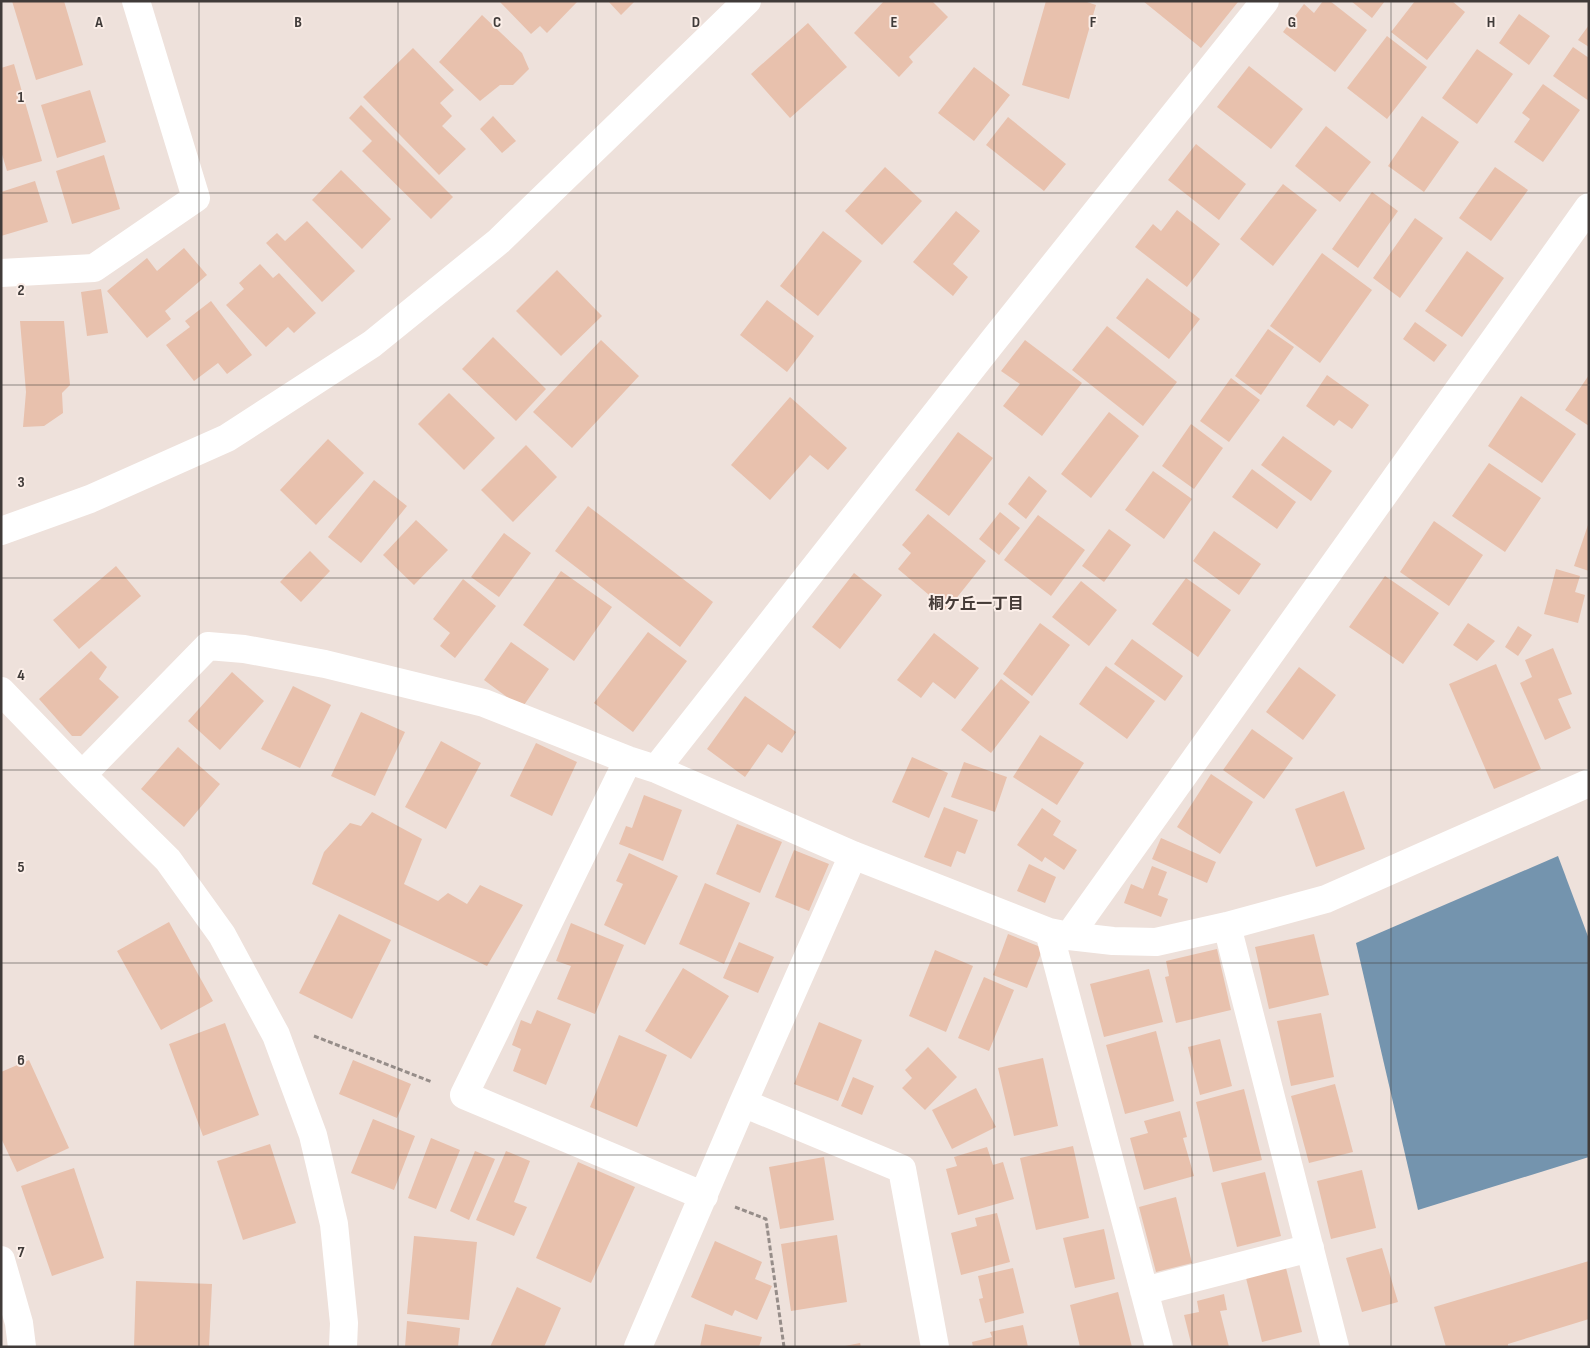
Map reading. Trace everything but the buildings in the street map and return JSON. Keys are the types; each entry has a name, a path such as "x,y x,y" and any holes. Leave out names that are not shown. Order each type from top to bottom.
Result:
{"street":[{"path":"1,273 94,268 196,198 136,1"},
{"path":"1,531 90,499 227,438 372,344 500,241 746,1"},
{"path":"656,768 993,341 1265,1"},
{"path":"1159,1347 1059,934 1589,207"},
{"path":"82,775 208,646 244,649 325,664 484,703 628,760 656,768 853,854 1059,934 1113,941 1156,942 1227,926 1326,899 1588,785"},
{"path":"1,691 168,860 222,935 276,1035 313,1135 334,1224 344,1324 343,1347"},
{"path":"628,760 464,1095 704,1196"},
{"path":"638,1347 853,854"},
{"path":"1227,926 1335,1347"},
{"path":"743,1103 902,1169 935,1347"},
{"path":"1144,1291 1310,1248"},
{"path":"1,1260 19,1323 22,1347"}],"path":[{"path":"267,1018 464,1095"},
{"path":"704,1196 766,1219 784,1347"}],"water":[{"path":"1558,856 1589,939 1589,1157 1418,1210 1356,943"}],"district":[{"name":"桐ケ丘一丁目","path":"976,603"}]}
